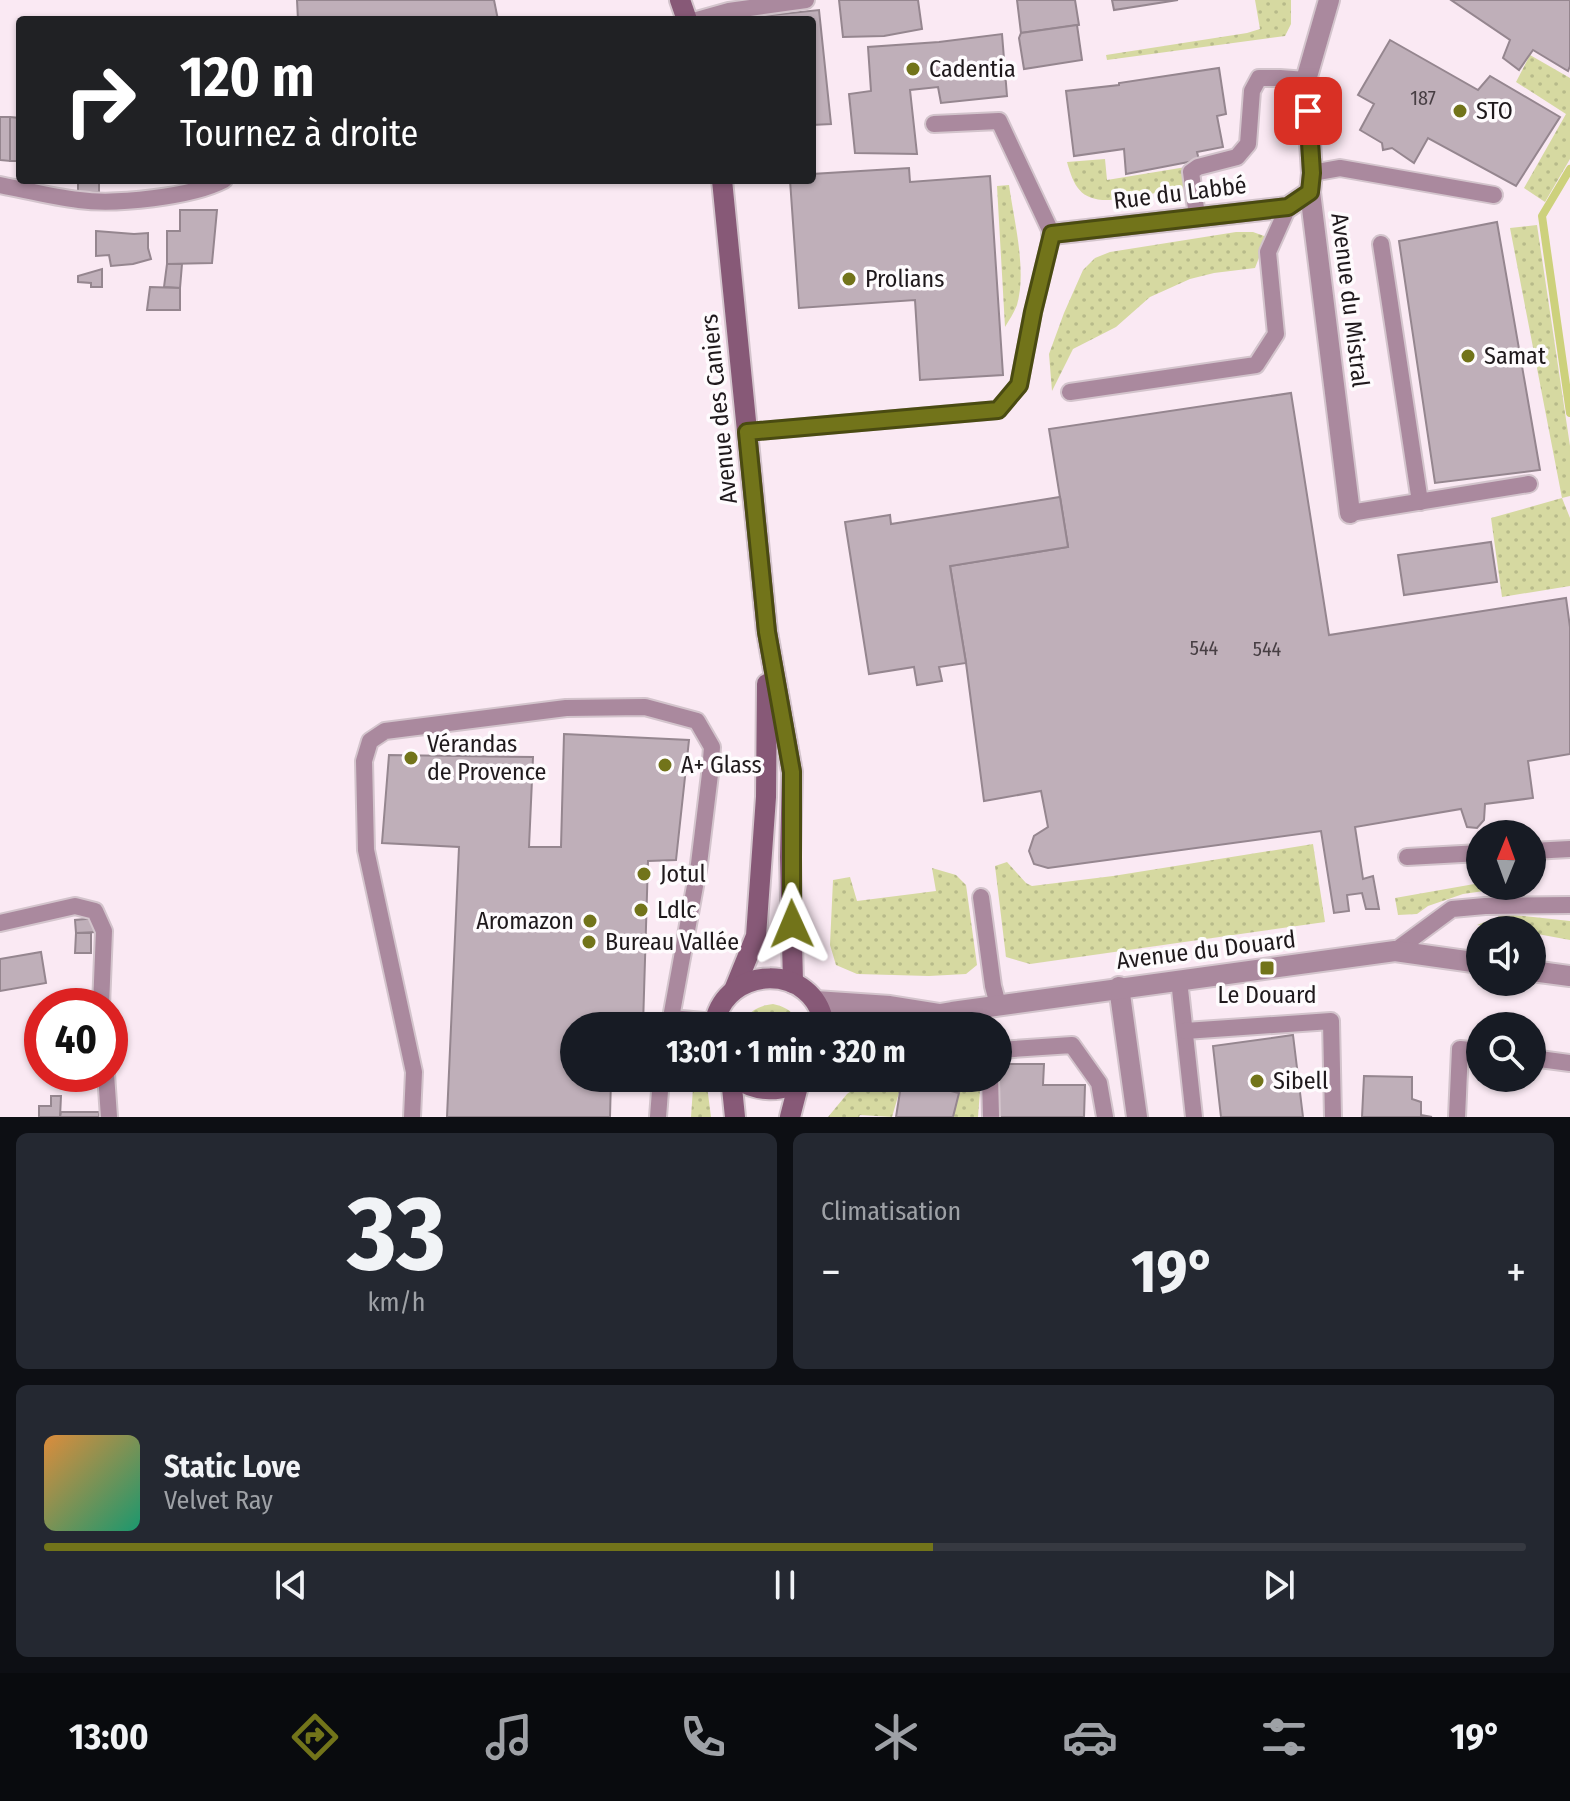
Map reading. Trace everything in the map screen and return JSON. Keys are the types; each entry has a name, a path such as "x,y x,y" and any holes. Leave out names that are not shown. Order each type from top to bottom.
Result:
{"street":[{"name":"Avenue du Mistral","path":"1329,0 1306,80 1311,182 1350,513"},
{"name":"Rue du Labbé","path":"1052,234 1288,207 1311,182"},
{"name":"Avenue des Caniers","path":"722,184 767,632 792,772 790,857 793,983"},
{"name":"Avenue des Caniers","path":"718,1012 734,990 756,936 766,797 767,632"},
{"name":"Avenue du Douard","path":"987,1012 998,1005 1395,951 1466,961"},
{"path":"1546,973 1570,976"},
{"path":"734,990 748,982 778,978 805,991 820,1012"},
{"path":"1119,987 1137,1117"},
{"name":"Avenue du Douard","path":"815,1001 928,1012"},
{"path":"734,1092 735,1117"},
{"path":"790,1117 797,1092"}],"lane":[{"path":"742,15 806,0"},
{"path":"1197,216 1191,172 1198,167 1237,157 1248,144 1252,91 1259,78 1306,80"},
{"path":"747,432 998,410 1019,385 1052,234 999,121 934,124"},
{"path":"1311,182 1340,168 1494,195"},
{"path":"0,185 81,201 133,200 193,192 214,184"},
{"path":"1070,392 1256,365 1276,334 1268,252 1288,207"},
{"path":"1381,244 1420,502"},
{"path":"1350,513 1529,484"},
{"path":"412,1117 414,1072 366,850 364,761 370,741 385,731 566,708 645,707 697,721 712,747 710,774 699,864 673,1012"},
{"path":"1546,850 1570,849"},
{"path":"1407,857 1466,854"},
{"path":"981,897 998,1005"},
{"path":"1395,951 1452,909 1570,905"},
{"path":"0,923 75,906 95,911 104,931 102,988"},
{"path":"1179,980 1194,1117"},
{"path":"1185,1031 1331,1021 1333,1117"},
{"path":"1012,1049 1072,1045 1099,1083 1105,1117"},
{"path":"1457,1117 1460,1049 1466,1050"},
{"path":"1546,1060 1570,1063"},
{"path":"107,1092 109,1117"},
{"path":"658,1117 660,1092"},
{"path":"990,1092 991,1116"}],"green space":[{"path":"1255,0 1291,0 1291,24 1285,36 1107,60 1106,55 1260,29"},
{"path":"1530,55 1570,78 1570,159 1545,202 1524,188 1566,114 1516,82"},
{"path":"1105,159 1107,180 1186,167 1183,189 1110,200 1085,195 1076,185 1067,162"},
{"path":"1009,185 1021,277 1017,305 1005,327 997,186"},
{"path":"1537,225 1570,446 1570,496 1562,498 1510,228"},
{"path":"1253,232 1267,237 1255,268 1190,279 1150,297 1116,327 1073,349 1052,391 1049,354 1083,270 1095,258 1110,252"},
{"path":"1562,498 1570,518 1570,586 1502,597 1491,518"},
{"path":"1313,844 1325,922 1030,964 1006,957 995,866 1007,862 1032,886"},
{"path":"932,868 956,875 966,885 977,965 966,974 929,976 857,974 836,965 830,945 833,880 850,877 857,901 936,891"},
{"path":"1466,885 1466,894 1428,906 1417,914 1398,915 1395,898"},
{"path":"1546,918 1570,921 1570,940 1546,936"},
{"path":"773,1004 791,1012 752,1012"},
{"path":"693,1092 708,1092 711,1117 691,1117"},
{"path":"899,1092 892,1117 828,1117 847,1094"},
{"path":"955,1092 980,1092 978,1117 953,1117 959,1093"}],"building":[{"path":"297,0 494,0 497,16 298,16"},
{"path":"839,0 918,0 922,29 884,36 843,37"},
{"path":"1017,0 1075,0 1079,25 1021,33"},
{"path":"1112,0 1178,0 1114,10"},
{"path":"1451,0 1570,0 1568,71 1533,50 1519,70 1503,58 1510,40"},
{"path":"819,10 831,124 816,125 816,16 762,16"},
{"path":"1077,25 1082,60 1024,69 1019,38 1021,33"},
{"path":"1002,34 1007,96 941,103 938,87 910,90 917,154 855,153 849,94 871,91 868,47"},
{"name":"STO","path":"1390,40 1478,90 1490,76 1560,117 1516,186 1428,138 1414,163 1392,148 1383,150 1382,143 1360,130 1374,104 1358,95"},
{"path":"1219,68 1226,114 1217,116 1223,147 1197,152 1199,160 1126,174 1124,149 1074,156 1066,91"},
{"path":"0,117 10,117 10,161 0,160"},
{"path":"10,117 16,118 16,161 10,161"},
{"path":"909,168 910,182 990,176 1003,375 920,380 915,300 799,308 790,184 816,184 816,174"},
{"path":"78,184 99,184 99,192 78,193"},
{"path":"180,210 217,210 212,263 167,264 167,231 180,231"},
{"name":"Samat","path":"1497,222 1540,470 1435,483 1399,241"},
{"path":"96,231 148,233 151,259 111,266 109,255 96,256"},
{"path":"167,264 182,264 180,288 164,287"},
{"path":"102,269 102,287 78,282 78,276"},
{"path":"150,287 180,288 180,310 147,310"},
{"path":"1291,393 1329,635 1566,598 1570,627 1570,754 1528,761 1533,798 1485,804 1484,820 1466,820 1466,824 1461,809 1355,827 1363,879 1373,876 1379,909 1366,909 1362,893 1347,895 1349,911 1334,913 1321,831 1048,868 1034,864 1029,851 1034,836 1048,827 1041,791 984,801 950,566 1068,547 1049,429"},
{"path":"1060,497 1068,547 950,566 966,663 939,667 942,681 917,685 914,667 869,674 845,522 890,515 891,524"},
{"path":"1491,542 1497,582 1404,595 1398,555"},
{"path":"564,734 689,740 676,860 648,861 643,1012 560,1012 560,1092 611,1092 610,1117 447,1117 459,847 382,843 389,755 533,757 529,847 561,847"},
{"path":"96,918 97,932 76,933 75,920"},
{"path":"76,933 91,933 91,953 75,953"},
{"path":"41,952 46,983 0,991 0,959"},
{"name":"Sibell","path":"1293,1035 1303,1117 1221,1117 1213,1046"},
{"path":"1012,1064 1044,1064 1043,1085 1085,1085 1084,1117 999,1117 999,1092 1012,1092"},
{"path":"1364,1076 1412,1077 1412,1099 1421,1102 1421,1115 1432,1117 1362,1117"},
{"path":"900,1092 959,1093 953,1117 896,1117"},
{"path":"51,1096 61,1096 60,1117 39,1117 39,1106 51,1106"},
{"path":"61,1112 99,1112 99,1117 60,1117"}],"waterway":[{"path":"1570,169 1542,216 1570,413"}],"place":[{"name":"Cadentia","path":"913,69"},
{"name":"STO","path":"1460,111"},
{"name":"Prolians","path":"849,279"},
{"name":"Samat","path":"1468,356"},
{"name":"Vérandas de Provence","path":"411,758"},
{"name":"A+ Glass","path":"665,765"},
{"name":"Jotul","path":"644,874"},
{"name":"Ldlc","path":"641,910"},
{"name":"Aromazon","path":"590,921"},
{"name":"Bureau Vallée","path":"589,942"},
{"name":"Le Douard","path":"1267,968"},
{"name":"Sibell","path":"1257,1081"}],"route":[{"path":"792,924 792,772 767,632 747,432 998,410 1019,385 1052,234 1288,207 1310,192 1312,173 1308,111"}]}
